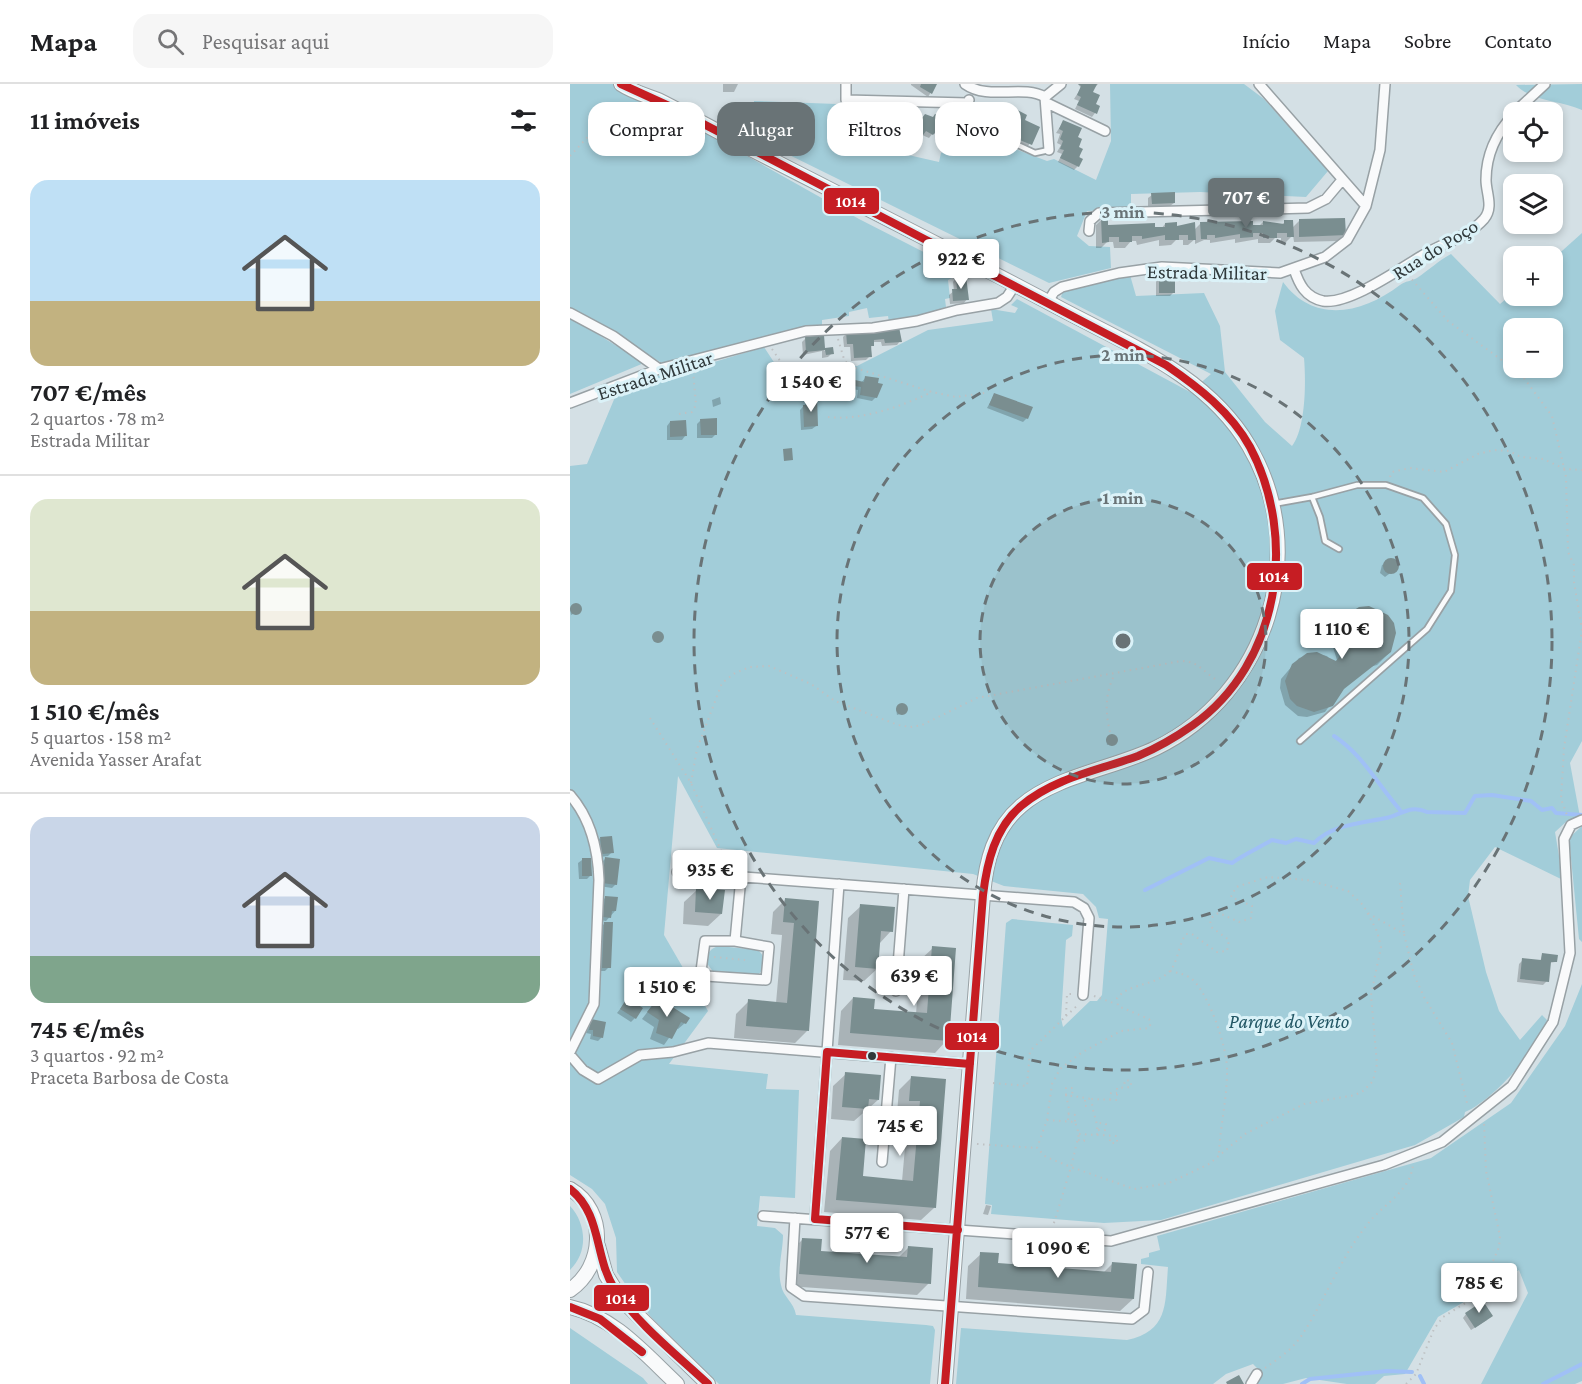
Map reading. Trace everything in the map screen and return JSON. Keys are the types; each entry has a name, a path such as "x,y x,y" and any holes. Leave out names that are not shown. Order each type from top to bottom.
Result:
{"street":[{"path":"846,84 846,100 935,102"},
{"path":"1049,150 1046,100 1061,84"},
{"path":"1259,84 1366,206"},
{"name":"Estrada Militar","path":"1048,302 1054,292 1062,286 1119,273 1162,267 1280,273 1325,257 1347,240 1366,206 1380,150 1385,84"},
{"name":"Rua do Poço","path":"1526,102 1545,84"},
{"path":"632,86 1166,365 1202,390 1243,436 1260,468 1273,504 1278,554 1274,600 1254,654 1232,688 1209,712 1179,735 1124,762 1050,788 1020,806 1008,819 990,852 983,895 953,1305 945,1384"},
{"path":"968,102 969,86 981,92 1029,92 1105,131"},
{"name":"Rua do Poço","path":"1294,268 1303,290 1312,297 1324,301 1356,292 1463,236 1485,218 1490,200 1486,181 1489,155 1503,125"},
{"path":"1089,231 1090,220 1099,213 1308,208 1326,199 1342,180"},
{"name":"Estrada Militar","path":"570,403 659,369 806,331 917,321 957,310 998,303 1007,297 1014,285"},
{"path":"570,313 613,336 659,369"},
{"path":"570,795 591,830 598,861 599,880 594,1004 570,1054 583,1070 601,1079 640,1055 673,1052 708,1043 970,1064"},
{"path":"764,1216 1111,1241 1277,1196 1414,1154 1442,1142 1512,1086 1553,1022 1570,953 1564,839 1571,825 1582,820"},
{"path":"677,872 1074,902 1084,908 1089,918 1083,995"},
{"path":"735,941 741,877"},
{"path":"815,1219 839,884"},
{"path":"896,991 904,889"},
{"path":"706,939 747,943 769,946 767,978 764,981 704,975 701,971 706,939"},
{"path":"882,1162 891,1057"},
{"path":"570,1189 589,1208 597,1226 598,1246 606,1275 621,1299 708,1384"},
{"path":"795,1218 791,1283 798,1294 1132,1319 1141,1314 1145,1305 1148,1272"},
{"path":"570,1290 585,1277 593,1263 598,1246"},
{"path":"570,1307 587,1310 626,1337 677,1384"},
{"path":"1251,1384 1257,1374"}],"lane":[{"path":"1021,146 1035,153 1049,150"},
{"path":"1273,504 1357,485 1386,485 1423,498 1446,524 1455,555 1451,591 1427,629 1300,741"},
{"path":"1312,497 1320,517 1325,541 1339,549"}],"path":[{"path":"570,156 632,86"},
{"path":"1402,269 1448,321 1521,374 1552,416 1565,470 1568,552 1574,565 1574,582 1582,630 1564,748 1561,799 1571,825"},
{"path":"836,330 844,359 849,366 932,392 956,397 985,393"},
{"path":"769,340 777,360 800,379"},
{"path":"678,414 692,412 696,405 692,362"},
{"path":"828,417 841,418 904,405 932,392"},
{"path":"1386,485 1392,472 1402,468 1444,472 1466,459 1494,450 1509,451 1521,457 1543,459 1565,470 1582,470"},
{"path":"691,783 696,749 722,683 735,673 750,667 769,666 811,684 835,701 898,725 910,727 922,725 977,698 1192,661 1202,666 1208,677 1232,688"},
{"path":"1110,732 1106,711 1108,691 1116,673"},
{"path":"650,718 691,783 723,855 725,875"},
{"path":"964,1142 1037,1148 1046,1157 1071,1167 1122,1186 1140,1189 1188,1176 1245,1134 1304,1104 1355,1095 1370,1086 1377,1064 1371,995 1381,947 1368,913 1356,897 1336,886 1307,880 1258,879 1242,884 1231,894 1233,900 1252,906 1253,916 1249,920 1239,922 1219,913 1211,919 1211,927 1229,939 1227,951 1217,952 1192,934 1186,934 1170,971 1160,978 1122,993 1116,1004"},
{"path":"1400,883 1404,934 1414,975 1424,997 1452,1043 1472,1118"},
{"path":"1368,913 1404,934"},
{"path":"743,979 747,943"},
{"path":"702,957 745,960"},
{"path":"1170,971 1190,978 1203,993 1226,1056 1227,1072 1219,1155"},
{"path":"993,1083 1027,1086 1032,1047 1066,1016 1067,994 1091,995 1147,1017 1150,1021 1150,1026 1121,1031 1081,1053 1060,1069 1052,1084 1047,1120 1037,1148"},
{"path":"1066,1095 1085,1099 1117,1100 1119,1086 1124,1086"},
{"path":"1068,1121 1066,1088 1073,1088 1072,1095"},
{"path":"1110,1100 1111,1093 1117,1093"},
{"path":"1085,1099 1085,1106 1091,1106"},
{"path":"1092,1099 1091,1106 1098,1123 1097,1135"},
{"path":"1406,1384 1416,1374 1434,1329 1443,1317 1475,1297 1481,1289 1499,1248 1500,1236 1486,1171 1484,1109"},
{"path":"1051,1238 1053,1221 1078,1140 1074,1122 1075,1115 1068,1114"},
{"path":"1047,1120 1074,1122"},
{"path":"1098,1123 1106,1124 1105,1130 1098,1130"},
{"path":"1078,1134 1110,1136"},
{"path":"1078,1140 1084,1141 1085,1134"},
{"path":"1257,1374 1288,1351 1302,1336 1331,1282 1370,1221 1400,1194 1413,1174 1414,1154"}],"green space":[{"path":"570,84 619,84 651,102 588,102 588,156 705,156 705,132 717,139 717,156 747,156 859,219 955,268 954,277 948,280 950,298 945,299 946,307 918,318 889,322 888,316 869,318 867,308 849,312 849,316 822,320 822,325 669,364 662,363 570,310"},
{"path":"1110,84 1244,84 1264,99 1328,171 1306,197 1200,192 1131,194 1131,209 1087,211 1077,236 1089,246 1110,247 1111,268 1049,283 791,156 815,156 815,103 827,104 827,156 913,156 939,162 940,156 1021,156 1021,151 1047,161 1054,159 1096,180 1111,141"},
{"path":"1582,84 1582,110 1563,104 1563,102 1554,102 1530,95 1516,85"},
{"name":"Parque do Vento","path":"1582,233 1582,741 1570,763 1580,817 1567,821 1555,832 1563,880 1495,847 1470,880 1468,896 1486,972 1499,1011 1520,1040 1542,1015 1547,1020 1535,1045 1525,1059 1501,1086 1465,1112 1464,1117 1415,1145 1161,1220 1104,1223 991,1214 992,1205 985,1204 1006,923 1012,919 1073,925 1072,936 1066,940 1061,1018 1063,1027 1090,1001 1097,1001 1102,995 1108,919 1099,918 1096,907 1083,894 1004,886 973,874 717,848 678,776 664,935 708,1011 669,1064 768,1074 766,1089 799,1090 795,1198 760,1196 757,1226 775,1228 783,1235 780,1279 782,1289 796,1315 926,1325 933,1326 935,1330 930,1384 719,1384 651,1317 626,1285 617,1272 616,1238 605,1204 592,1189 570,1175 570,466 587,464 618,390 683,367 688,372 696,373 701,366 764,347 783,376 840,365 857,366 928,330 993,321 991,309 1015,313 1018,308 1011,305 1017,299 1190,392 1211,374 1061,297 1063,291 1130,275 1136,296 1204,293 1220,326 1225,372 1265,422 1292,446 1297,438 1302,416 1305,368 1304,358 1280,340 1275,311 1283,282 1295,295 1309,304 1324,309 1354,308 1370,303 1417,278 1451,254 1500,304 1503,301 1503,306 1563,306 1563,250"},
{"path":"570,317 644,363 570,394"},
{"path":"1582,826 1582,942 1579,939 1569,838"},
{"path":"719,946 758,950 764,959 763,969 758,975 714,973 706,959 711,950"},
{"path":"1582,984 1582,1381 1575,1384 1481,1384 1528,1293 1519,1270 1438,1317 1405,1374 1384,1376 1375,1384 1347,1384 1306,1378 1283,1384 1257,1384 1262,1373 1253,1364 1226,1374 1213,1384 956,1384 961,1328 1127,1340 1141,1336 1158,1323 1165,1304 1168,1267 1141,1264 1141,1259 1149,1257 1149,1253 1160,1250 1157,1236 1431,1158 1511,1103 1565,1026"},
{"path":"570,1206 580,1221 583,1238 580,1255 570,1270"},
{"path":"570,1328 643,1378 648,1384 570,1384"}],"building":[{"path":"921,84 937,84 932,94 920,87"},
{"path":"1078,84 1097,84 1093,92 1100,95 1096,104 1100,106 1097,114 1077,105 1081,97 1077,95 1081,86"},
{"path":"1021,112 1027,115 1025,120 1040,127 1032,145 1021,140"},
{"path":"925,114 933,117 935,114 935,132 933,135 926,131 923,135 923,117"},
{"path":"1063,120 1082,128 1078,137 1082,139 1079,147 1083,149 1079,157 1083,159 1079,167 1060,158 1064,150 1060,149 1063,131 1059,129"},
{"path":"1175,192 1175,203 1152,204 1151,193"},
{"path":"1101,217 1108,217 1108,225 1155,223 1155,227 1165,227 1165,223 1177,222 1177,226 1195,222 1196,240 1188,240 1188,235 1179,235 1179,240 1165,240 1165,235 1142,239 1142,236 1132,236 1132,242 1119,242 1119,237 1109,237 1109,242 1102,243"},
{"path":"1345,218 1346,235 1299,237 1299,219"},
{"path":"1284,220 1293,220 1294,237 1287,237 1287,233 1277,233 1277,238 1263,238 1263,233 1253,233 1253,237 1240,238 1240,234 1215,238 1215,235 1207,235 1207,239 1201,239 1200,222 1253,221 1253,225 1263,225 1263,221 1284,224"},
{"path":"1159,272 1175,272 1175,293 1159,293"},
{"path":"966,276 969,300 953,301 952,289 957,289 956,277"},
{"path":"899,327 902,342 885,343 884,339 874,340 874,346 871,346 872,357 854,358 853,344 847,344 846,332"},
{"path":"824,335 825,348 833,347 834,354 826,355 825,350 806,352 805,337"},
{"path":"865,376 879,378 878,383 883,384 877,398 860,395 861,387 854,386 855,380 864,382"},
{"path":"994,393 1033,407 1028,419 989,405"},
{"path":"810,397 817,397 818,426 804,427 803,405 809,405"},
{"path":"717,418 717,435 701,435 700,419"},
{"path":"686,420 687,436 670,437 670,421"},
{"path":"792,448 793,460 784,461 783,449"},
{"path":"1391,558 1397,560 1399,566 1397,572 1391,574 1385,572 1383,566 1385,560"},
{"path":"578,603 582,609 578,615 574,615 570,607"},
{"path":"1369,606 1388,615 1394,623 1396,633 1391,652 1344,689 1333,706 1314,712 1297,706 1290,699 1285,681 1292,664 1307,653 1317,652 1336,661 1342,653 1337,635 1343,617 1359,607"},
{"path":"660,631 664,637 660,643 656,643 652,635"},
{"path":"904,703 908,709 904,715 900,715 896,707"},
{"path":"1114,734 1118,740 1114,746 1110,746 1106,738"},
{"path":"612,836 614,853 602,854 600,837"},
{"path":"605,857 620,859 617,885 602,883"},
{"path":"582,858 591,858 592,876 582,876"},
{"path":"696,888 725,890 722,914 695,912"},
{"path":"605,896 618,897 616,911 612,911 611,918 603,917"},
{"path":"785,898 819,901 809,1031 746,1026 748,999 787,1003 794,923 783,922"},
{"path":"860,904 895,907 893,932 881,931 878,969 855,967"},
{"path":"604,922 613,922 611,968 602,968"},
{"path":"932,946 956,948 949,1041 850,1033 853,997 875,999 874,1009 927,1013"},
{"path":"1542,953 1558,955 1557,962 1551,962 1549,982 1520,979 1522,958 1541,960"},
{"path":"627,998 643,1008 636,1019 620,1009"},
{"path":"658,998 690,1018 686,1024 681,1022 672,1039 656,1033 659,1020 647,1012"},
{"path":"591,1019 606,1022 603,1038 593,1036 593,1030 589,1030"},
{"path":"845,1072 881,1075 879,1100 869,1099 868,1109 842,1107"},
{"path":"911,1076 946,1079 936,1208 836,1200 842,1137 866,1139 863,1176 913,1181 920,1101 909,1101"},
{"path":"802,1238 822,1239 821,1251 907,1257 908,1246 933,1248 931,1284 799,1274"},
{"path":"980,1252 999,1253 998,1263 1111,1272 1112,1262 1137,1264 1134,1299 978,1287"},
{"path":"1483,1301 1493,1316 1475,1328 1465,1313"},
{"path":"1239,1375 1244,1384 1227,1384 1226,1382"}],"waterway":[{"path":"1334,736 1362,761 1400,810"},
{"path":"1145,890 1209,858 1232,863 1272,840 1286,843 1296,839 1314,843 1339,828 1416,809 1427,812 1465,813 1475,796 1492,795 1531,801 1542,810 1552,808 1556,813 1582,815"},
{"path":"1543,1384 1582,1364"},
{"path":"1302,1384 1310,1379 1387,1371 1412,1372"},
{"path":"1420,1376 1424,1384"}],"transit line":[{"name":"1014","path":"621,84 669,106 1166,365 1202,391 1224,411 1250,447 1265,483 1274,520 1276,559 1272,597 1262,634 1245,668 1222,699 1193,725 1152,749 1138,756 1077,776 1034,796 1012,815 994,846 983,895 945,1384"},
{"name":"1014","path":"827,1052 970,1064"},
{"name":"1014","path":"815,1219 827,1052"},
{"name":"1014","path":"570,1189 588,1211 603,1263 614,1288 646,1327 708,1384"},
{"name":"1014","path":"815,1219 958,1230"},
{"name":"1014","path":"570,1307 600,1319 642,1352"}]}
